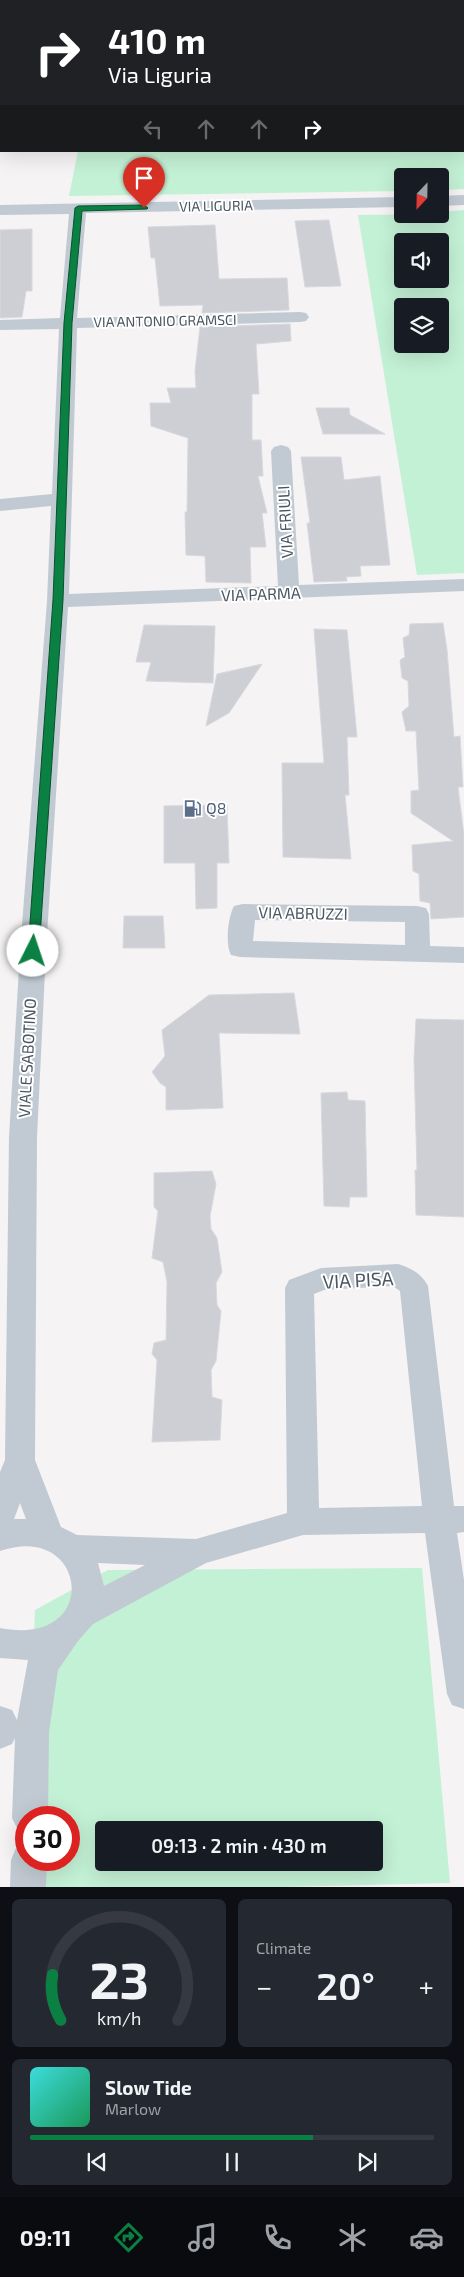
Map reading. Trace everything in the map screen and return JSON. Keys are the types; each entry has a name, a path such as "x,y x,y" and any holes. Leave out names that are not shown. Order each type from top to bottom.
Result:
{"street":[{"path":"449,201 464,200"},
{"name":"VIA LIGURIA","path":"0,210 394,202"},
{"name":"VIALE SABOTINO","path":"0,1516 20,1460 23,1137 34,941 58,600 68,323 78,208"},
{"name":"VIA ANTONIO GRAMSCI","path":"0,325 300,317"},
{"name":"VIA FRIULI","path":"281,450 289,593"},
{"path":"0,505 62,499"},
{"name":"VIA PARMA","path":"58,600 289,593 464,584"},
{"name":"VIA ABRUZZI","path":"418,954 416,914 243,912 240,949 418,954 464,955"},
{"name":"VIA PISA","path":"303,1522 298,1288 322,1279 398,1275 414,1286 452,1519 464,1694"},
{"name":"VIALE SABOTINO","path":"20,1460 60,1542 81,1561 88,1578 89,1595 74,1623"},
{"path":"0,1643 10,1646 45,1642 74,1623 198,1552 303,1522 452,1519"},
{"path":"0,1537 11,1532 29,1532 60,1542 198,1552"},
{"path":"30,1806 32,1732 42,1665 74,1623"},
{"path":"0,1721 0,1733"},
{"path":"28,1887 29,1871"}],"green space":[{"path":"78,152 464,152 464,189 449,190 449,168 394,168 394,191 69,196"},
{"path":"464,210 464,573 417,575 358,215 394,215 394,223 449,223 449,211"},
{"path":"422,1568 450,1883 285,1887 23,1887 24,1871 80,1871 80,1806 27,1806 35,1610 108,1570"}],"building":[{"path":"329,220 341,286 305,287 295,221"},
{"path":"215,225 219,279 287,278 289,310 202,313 203,305 160,306 155,258 151,258 148,227"},
{"path":"32,229 32,291 26,291 22,317 0,318 0,230"},
{"path":"290,324 291,341 256,344 259,394 252,394 252,440 261,440 263,476 258,476 267,513 262,513 266,547 250,547 251,583 206,582 205,556 186,555 185,512 187,512 188,438 151,426 150,403 171,403 167,388 196,388 195,371 200,327"},
{"path":"316,408 349,408 350,415 385,434 323,434"},
{"path":"301,457 341,457 344,480 380,476 390,565 360,566 361,576 346,577 347,581 314,582 307,523 310,523"},
{"path":"443,623 454,737 460,736 463,787 458,787 464,835 464,917 431,919 430,903 420,901 419,874 413,871 412,845 453,841 411,813 411,791 419,790 416,731 406,731 402,712 409,706 408,681 402,678 400,660 405,657 403,638 409,635 410,624"},
{"path":"144,625 215,626 213,683 146,681 151,662 136,662"},
{"path":"314,629 347,630 357,737 347,737 349,795 345,795 351,859 283,857 282,763 324,763"},
{"path":"262,664 229,713 206,726 217,674"},
{"path":"227,805 229,863 217,863 217,908 196,909 195,863 164,863 164,806"},
{"path":"124,916 163,916 165,948 123,948"},
{"path":"294,993 300,1034 219,1033 223,1108 166,1110 166,1087 160,1083 152,1072 165,1056 162,1030 209,995"},
{"path":"416,1019 464,1020 464,1217 416,1215 415,1170 417,1170 414,1060"},
{"path":"347,1092 348,1100 365,1101 367,1197 350,1197 349,1207 324,1206 321,1093"},
{"path":"212,1171 216,1184 210,1216 211,1229 217,1238 222,1272 216,1283 217,1305 221,1311 216,1361 211,1370 212,1397 222,1400 220,1440 152,1442 157,1360 152,1354 154,1343 166,1340 167,1282 163,1262 152,1258 158,1211 154,1207 154,1173"}],"place":[{"name":"Q8","path":"192,808"}],"route":[{"path":"33,951 58,600 68,323 78,208 144,208"}]}
